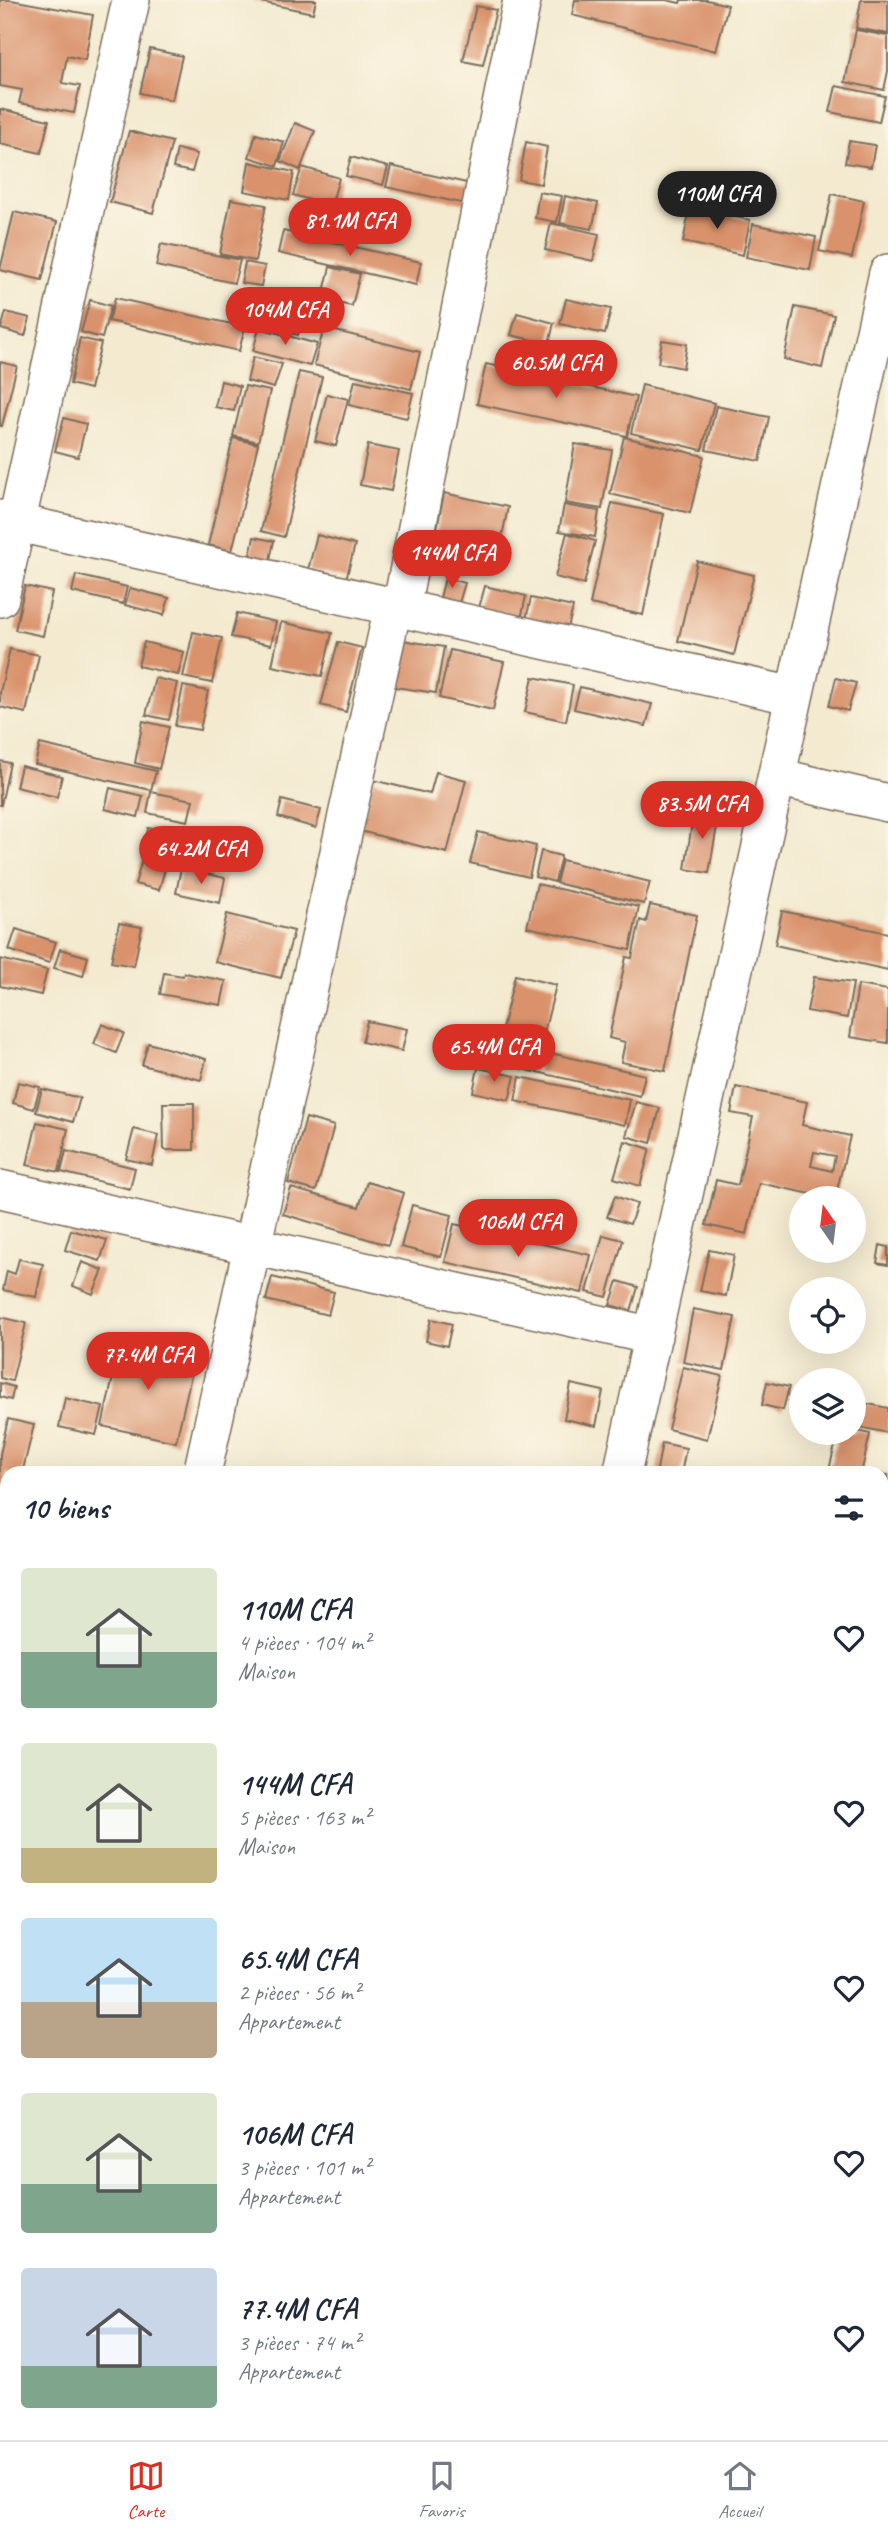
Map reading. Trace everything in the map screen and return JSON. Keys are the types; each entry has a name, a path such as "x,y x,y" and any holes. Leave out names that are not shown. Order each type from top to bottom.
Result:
{"street":[{"path":"0,598 8,521 131,0"},
{"path":"204,1466 397,607 523,0"},
{"path":"624,1466 794,696 878,361 888,273"},
{"path":"8,521 794,696"},
{"path":"777,777 888,803"},
{"path":"0,1189 653,1336"}],"building":[{"path":"0,0 93,15 85,60 67,56 62,83 80,86 74,113 19,103 22,90 0,86"},
{"path":"251,0 316,0 313,13"},
{"path":"575,0 666,0 680,3 681,0 707,0 728,5 716,51 572,15"},
{"path":"861,0 888,0 888,34 856,28"},
{"path":"476,6 496,10 483,65 463,61"},
{"path":"856,30 888,36 888,71 884,90 845,82"},
{"path":"150,49 182,56 172,100 140,93"},
{"path":"836,86 885,96 879,122 830,112"},
{"path":"0,109 49,120 41,153 0,144"},
{"path":"295,123 315,131 300,170 280,161"},
{"path":"129,131 172,142 153,213 110,202"},
{"path":"256,134 284,142 277,166 249,157"},
{"path":"849,141 875,145 871,167 845,163"},
{"path":"526,142 547,147 541,184 519,180"},
{"path":"177,149 197,154 192,172 173,168"},
{"path":"351,157 388,167 383,185 346,176"},
{"path":"249,162 294,172 289,200 244,191"},
{"path":"391,166 471,184 466,204 386,187"},
{"path":"302,167 339,178 331,206 293,195"},
{"path":"539,192 562,196 557,222 535,218"},
{"path":"832,194 864,201 852,258 819,251"},
{"path":"565,196 598,203 592,229 560,223"},
{"path":"231,199 266,205 255,261 220,254"},
{"path":"690,208 750,220 743,255 683,242"},
{"path":"14,212 57,222 42,280 0,270"},
{"path":"551,223 599,234 593,261 545,250"},
{"path":"753,224 816,237 810,270 746,257"},
{"path":"283,231 421,262 416,285 278,253"},
{"path":"161,244 240,260 234,283 156,266"},
{"path":"245,262 265,266 261,286 241,283"},
{"path":"330,267 360,274 352,306 322,300"},
{"path":"115,298 245,327 239,351 109,321"},
{"path":"566,299 611,309 605,334 560,324"},
{"path":"90,300 111,306 102,338 81,332"},
{"path":"795,307 834,315 822,368 784,359"},
{"path":"6,312 30,318 25,336 1,329"},
{"path":"517,313 554,323 549,344 511,335"},
{"path":"277,315 302,322 298,335 273,328"},
{"path":"259,328 317,344 310,366 253,351"},
{"path":"324,328 420,352 411,389 314,365"},
{"path":"80,338 101,343 90,389 70,384"},
{"path":"662,340 687,344 683,368 658,363"},
{"path":"253,357 282,364 274,388 247,381"},
{"path":"0,362 17,366 2,426 0,426"},
{"path":"486,364 636,397 627,436 477,404"},
{"path":"299,372 322,377 284,537 261,531"},
{"path":"355,380 413,393 407,418 349,405"},
{"path":"221,381 240,386 234,411 215,407"},
{"path":"642,385 714,403 702,450 631,433"},
{"path":"245,386 270,391 258,442 233,436"},
{"path":"327,394 348,399 336,446 315,441"},
{"path":"716,406 769,417 760,461 706,450"},
{"path":"64,418 86,424 78,457 55,451"},
{"path":"624,437 704,456 690,513 610,494"},
{"path":"233,438 258,444 232,551 208,545"},
{"path":"575,444 612,450 602,509 565,503"},
{"path":"368,445 399,451 391,491 360,485"},
{"path":"444,493 508,507 497,562 433,549"},
{"path":"612,503 664,514 643,615 590,604"},
{"path":"564,505 599,511 595,537 559,531"},
{"path":"567,533 595,541 584,584 555,577"},
{"path":"317,535 355,545 346,579 308,570"},
{"path":"254,537 274,541 269,564 249,560"},
{"path":"697,561 754,575 734,655 678,641"},
{"path":"76,575 127,587 123,604 72,592"},
{"path":"445,578 465,583 459,603 440,598"},
{"path":"25,586 52,592 43,636 15,630"},
{"path":"485,586 526,596 521,619 479,608"},
{"path":"130,588 169,598 164,615 125,605"},
{"path":"531,598 573,607 568,628 526,619"},
{"path":"237,613 276,622 271,645 231,637"},
{"path":"281,622 332,633 322,676 272,666"},
{"path":"193,632 222,638 212,683 183,677"},
{"path":"396,639 444,647 436,693 388,686"},
{"path":"144,642 184,652 178,675 138,666"},
{"path":"338,642 362,648 346,712 321,705"},
{"path":"10,649 39,655 26,713 0,707 0,692"},
{"path":"450,650 504,662 493,710 439,698"},
{"path":"533,677 573,685 566,721 525,712"},
{"path":"155,678 177,683 169,720 146,715"},
{"path":"836,678 856,683 848,711 829,706"},
{"path":"183,686 208,691 200,730 175,726"},
{"path":"580,687 652,704 646,726 574,709"},
{"path":"143,721 169,727 159,769 135,763"},
{"path":"40,744 156,771 151,790 35,764"},
{"path":"0,761 10,763 1,805 0,805"},
{"path":"21,766 62,776 57,797 16,787"},
{"path":"436,772 466,780 447,853 360,831 373,780 430,794"},
{"path":"110,788 143,796 138,817 105,809"},
{"path":"151,792 193,800 188,821 147,813"},
{"path":"282,800 321,810 316,828 278,817"},
{"path":"694,810 719,814 709,873 685,869"},
{"path":"148,828 174,833 170,851 145,846"},
{"path":"478,832 536,846 529,877 470,863"},
{"path":"145,849 169,855 159,890 135,884"},
{"path":"541,851 561,856 555,882 535,877"},
{"path":"562,860 650,882 644,904 556,883"},
{"path":"181,868 225,878 220,903 176,893"},
{"path":"537,884 639,907 630,950 527,927"},
{"path":"650,905 697,915 665,1071 621,1062 625,1042 609,1038 626,957 632,958 640,920 646,922"},
{"path":"782,911 888,933 888,970 775,945"},
{"path":"227,914 294,931 281,978 215,962"},
{"path":"119,923 142,927 134,966 111,962"},
{"path":"16,929 56,942 49,963 9,950"},
{"path":"60,949 88,957 83,976 54,968"},
{"path":"0,959 47,970 41,995 0,986"},
{"path":"164,973 183,976 184,973 226,981 221,1005 160,994"},
{"path":"515,975 556,985 534,1072 494,1062"},
{"path":"814,977 853,983 847,1018 807,1011"},
{"path":"858,985 888,990 888,1043 850,1037"},
{"path":"367,1021 407,1029 402,1051 362,1042"},
{"path":"102,1024 124,1033 116,1053 94,1044"},
{"path":"148,1043 206,1059 201,1080 142,1065"},
{"path":"542,1051 645,1075 640,1096 537,1072"},
{"path":"478,1068 515,1076 509,1100 473,1092"},
{"path":"520,1077 630,1100 625,1125 515,1101"},
{"path":"18,1082 40,1087 34,1109 13,1103"},
{"path":"736,1087 807,1102 802,1125 850,1136 838,1186 789,1186 789,1189 759,1183 747,1234 706,1225 716,1180 738,1185 753,1117 731,1113","holes":["814,1152 835,1156 832,1171 811,1166"]},
{"path":"42,1089 80,1098 73,1122 36,1112"},
{"path":"636,1102 660,1108 651,1143 626,1136"},
{"path":"163,1103 194,1103 194,1150 164,1150"},
{"path":"306,1118 334,1126 316,1191 288,1183"},
{"path":"37,1122 68,1129 59,1172 27,1165"},
{"path":"134,1129 158,1135 152,1165 126,1159"},
{"path":"625,1141 650,1149 640,1186 614,1178"},
{"path":"66,1151 135,1168 130,1189 61,1172"},
{"path":"367,1182 404,1193 388,1245 283,1214 291,1188 359,1207"},
{"path":"615,1196 637,1204 630,1224 607,1217"},
{"path":"412,1205 452,1215 441,1257 401,1247"},
{"path":"454,1224 591,1255 582,1293 445,1262"},
{"path":"71,1230 107,1240 100,1261 65,1250"},
{"path":"603,1235 623,1240 607,1297 587,1292"},
{"path":"880,1245 888,1247 888,1265 877,1263"},
{"path":"709,1250 734,1255 726,1296 700,1291"},
{"path":"19,1259 43,1264 36,1297 3,1290 7,1271 15,1274"},
{"path":"82,1262 103,1270 93,1294 73,1286"},
{"path":"272,1277 334,1292 328,1315 266,1300"},
{"path":"618,1281 638,1287 631,1311 610,1305"},
{"path":"693,1309 735,1317 724,1370 683,1362"},
{"path":"0,1317 26,1323 12,1381 0,1378"},
{"path":"431,1319 452,1324 447,1346 426,1341"},
{"path":"121,1342 195,1358 176,1442 102,1426"},
{"path":"683,1367 722,1376 707,1439 668,1429"},
{"path":"767,1382 789,1387 783,1410 762,1405"},
{"path":"0,1383 14,1387 11,1400 0,1397"},
{"path":"571,1384 603,1391 596,1426 564,1419"},
{"path":"65,1398 103,1407 96,1435 59,1427"},
{"path":"866,1403 888,1408 888,1433 866,1428"},
{"path":"8,1419 34,1425 24,1466 0,1466"},
{"path":"866,1433 870,1434 863,1466 830,1466 835,1445 866,1445"},
{"path":"662,1443 686,1448 683,1466 658,1466"}]}
